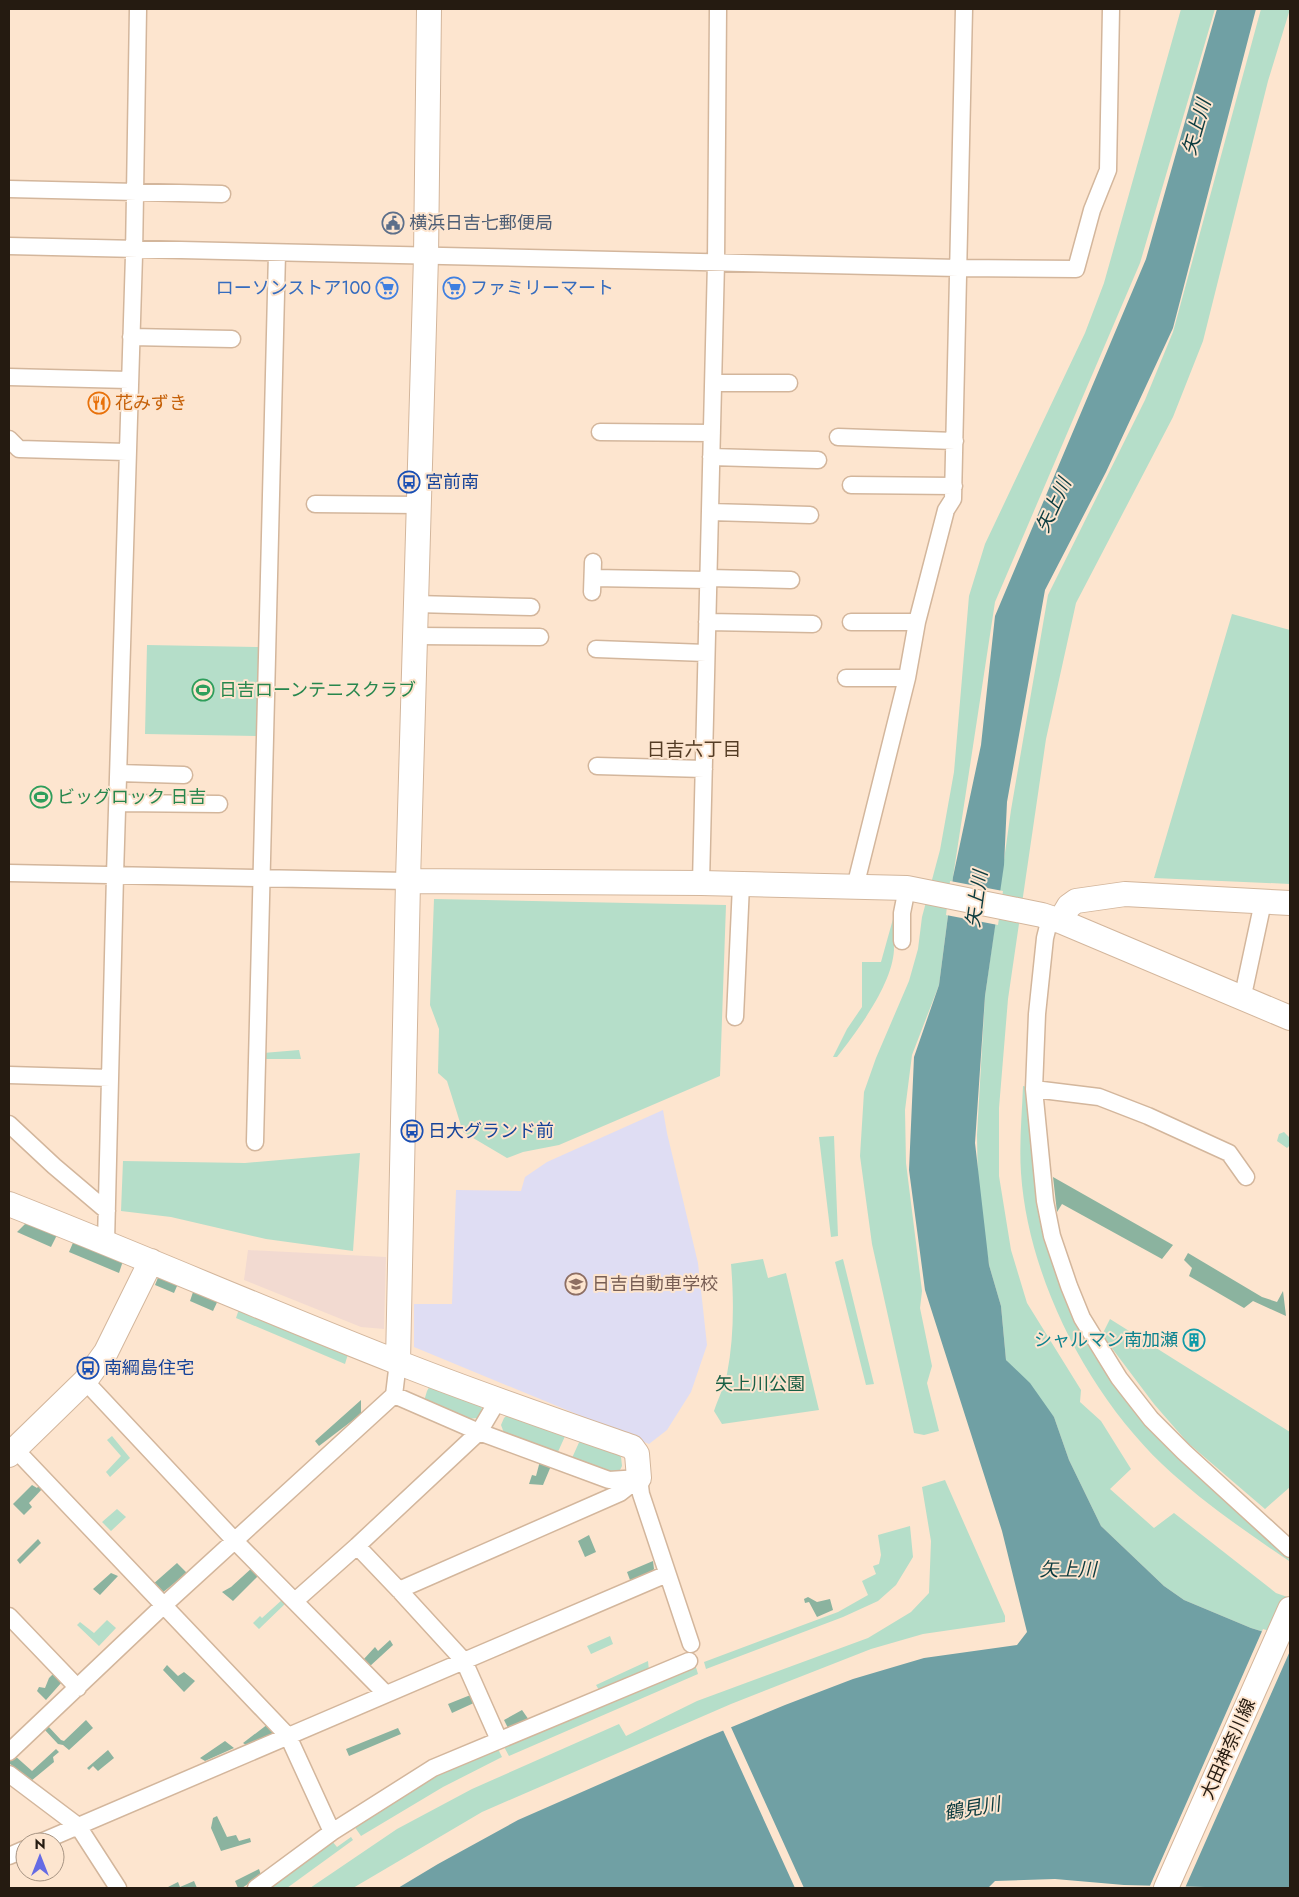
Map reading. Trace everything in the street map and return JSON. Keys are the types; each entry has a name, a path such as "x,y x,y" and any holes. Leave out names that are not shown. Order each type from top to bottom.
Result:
{"street":[{"path":"106,1242 134,248 138,9"},
{"path":"9,1752 164,1606 236,1542 394,1395 398,1362 408,881 426,256 429,9"},
{"path":"701,884 716,262 718,9"},
{"path":"855,887 907,678 917,622 946,510 953,499 964,9"},
{"path":"9,246 958,268 1076,269 1092,210 1108,170 1111,9"},
{"path":"9,188 222,194"},
{"path":"255,1142 277,253"},
{"path":"131,337 222,334"},
{"path":"9,377 130,380"},
{"path":"713,383 789,383"},
{"path":"600,432 619,427 712,433"},
{"path":"838,437 954,441"},
{"path":"9,440 19,449 127,452"},
{"path":"711,457 818,460"},
{"path":"850,486 954,486"},
{"path":"324,508 419,506"},
{"path":"710,512 810,514"},
{"path":"593,577 791,580"},
{"path":"416,604 531,607"},
{"path":"707,622 814,624"},
{"path":"851,622 917,622"},
{"path":"416,636 540,637"},
{"path":"596,650 706,653"},
{"path":"846,678 907,678"},
{"path":"597,766 704,769"},
{"path":"119,773 184,775"},
{"path":"118,803 211,809"},
{"path":"9,873 261,879 701,884 911,889 1049,918 1290,1018"},
{"path":"735,1017 741,885"},
{"path":"902,941 902,913 911,889"},
{"path":"1290,903 1125,894 1076,901 1049,918 1037,1014 1034,1090 1048,1216 1052,1236 1068,1286 1082,1318 1119,1378 1151,1419 1184,1452 1290,1548"},
{"path":"1241,997 1263,902"},
{"path":"9,1076 110,1078"},
{"path":"1034,1090 1099,1098 1148,1116 1229,1153 1246,1177"},
{"path":"9,1124 54,1166 107,1211"},
{"path":"9,1204 398,1362 498,1400 632,1447 637,1454 640,1494 691,1644"},
{"path":"152,1261 106,1352 85,1381 12,1452 164,1606 288,1736 332,1832"},
{"path":"85,1381 236,1542 386,1694"},
{"path":"394,1395 479,1432 609,1480 639,1478"},
{"path":"294,1601 357,1546 479,1432 498,1400"},
{"path":"399,1590 620,1493 639,1478"},
{"path":"357,1546 464,1661 499,1740"},
{"path":"64,1832 667,1574"},
{"name":"大田神奈川線","path":"1166,1888 1290,1610"},
{"path":"9,1616 78,1688"},
{"path":"256,1888 332,1832 433,1768 689,1661"},
{"path":"9,1774 78,1826 118,1888"}],"shaded area":[{"name":"日吉自動車学校","path":"663,1110 698,1263 707,1345 691,1392 667,1430 649,1444 414,1347 414,1304 452,1304 456,1190 521,1191 525,1177 547,1162"},
{"path":"248,1250 386,1257 384,1329 361,1327 244,1280"}],"green space":[{"path":"1181,9 1215,9 1140,263 995,602 953,877 939,985 912,1055 905,1110 906,1163 922,1291 920,1308 932,1366 927,1383 939,1431 924,1435 914,1433 872,1244 860,1156 864,1092 876,1058 909,981 918,949 922,917 940,850 954,772 969,596 985,544 1085,333 1104,283"},
{"path":"1261,9 1290,9 1268,81 1203,341 1173,417 1076,603 1046,739 1008,999 999,1108 999,1176 1011,1250 1027,1303 1081,1390 1080,1402 1101,1421 1131,1469 1110,1489 1154,1528 1174,1513 1276,1593 1290,1598 1290,1640 1251,1628 1184,1600 1164,1586 1101,1526 1069,1460 1054,1417 1006,1360 1001,1306 989,1265 978,1194 977,1135 985,996 1011,810 1048,595 1145,400 1173,332"},
{"path":"1232,614 1290,630 1290,884 1154,878"},
{"name":"日吉ローンテニスクラブ","path":"147,645 261,647 259,736 145,734"},
{"path":"434,899 726,905 720,1076 559,1145 523,1152 507,1158 463,1132 447,1081 438,1073 439,1029 430,1005"},
{"path":"893,919 894,950 892,964 881,992 864,1021 837,1057 833,1057 847,1029 862,1007 862,962 881,962"},
{"path":"299,1050 301,1059 263,1059 263,1053"},
{"path":"1023,1086 1027,1087 1033,1163 1042,1228 1059,1281 1075,1320 1095,1357 1140,1419 1186,1465 1288,1556 1289,1561 1208,1503 1162,1464 1109,1403 1086,1368 1049,1292 1035,1252 1026,1212 1020,1162"},
{"path":"1284,1132 1290,1138 1290,1145 1287,1148 1277,1141 1279,1134"},
{"path":"834,1136 838,1236 831,1237 819,1137"},
{"path":"360,1153 353,1251 266,1239 171,1217 121,1211 123,1161 245,1163"},
{"path":"1053,1177 1173,1245 1162,1259 1062,1204 1057,1212"},
{"path":"30,1219 59,1231 51,1247 17,1232"},
{"path":"75,1238 124,1258 119,1273 69,1252"},
{"path":"1188,1253 1262,1297 1277,1302 1283,1291 1286,1316 1253,1301 1244,1308 1189,1276 1192,1268 1184,1260"},
{"name":"矢上川公園","path":"763,1259 768,1278 786,1273 819,1410 722,1424 714,1411 726,1379 731,1347 733,1305 731,1264"},
{"path":"843,1259 874,1384 866,1385 835,1262"},
{"path":"159,1275 180,1279 174,1293 155,1285"},
{"path":"195,1286 220,1296 213,1311 190,1301"},
{"path":"241,1303 348,1354 345,1364 236,1318"},
{"path":"1110,1319 1290,1432 1290,1487 1265,1509 1188,1443 1154,1404 1102,1335"},
{"path":"432,1382 481,1402 482,1411 478,1418 467,1419 424,1401"},
{"path":"361,1400 361,1414 319,1446 315,1441"},
{"path":"510,1412 566,1434 557,1454 504,1433 501,1425 504,1418"},
{"path":"112,1436 130,1458 110,1477 106,1472 121,1456 107,1440"},
{"path":"581,1438 616,1452 621,1457 622,1466 619,1472 610,1475 572,1458"},
{"path":"540,1461 551,1466 543,1485 529,1484 532,1475 536,1476"},
{"path":"945,1480 1005,1616 1005,1622 923,1634 871,1649 731,1704 482,1812 353,1888 310,1888 397,1829 472,1789 619,1724 626,1736 697,1701 868,1638 911,1612 929,1593 931,1541 922,1487"},
{"path":"41,1483 44,1487 29,1503 32,1507 24,1515 13,1504 32,1485 37,1488"},
{"path":"117,1509 126,1517 111,1531 102,1522"},
{"path":"910,1526 913,1557 896,1585 878,1601 843,1617 706,1669 704,1662 838,1612 868,1595 862,1581 876,1574 873,1566 879,1564 881,1555 878,1535"},
{"path":"589,1535 596,1552 585,1557 578,1541"},
{"path":"38,1539 41,1543 20,1564 17,1560"},
{"path":"653,1561 654,1569 649,1575 630,1580 627,1572"},
{"path":"177,1563 187,1573 162,1593 152,1585"},
{"path":"253,1567 260,1574 233,1601 222,1592 231,1587"},
{"path":"111,1573 118,1576 100,1595 93,1589"},
{"path":"808,1597 817,1602 830,1599 833,1610 817,1617 809,1602 805,1603 804,1599"},
{"path":"283,1599 287,1602 259,1629 253,1623 260,1616 262,1618"},
{"path":"107,1620 116,1628 99,1646 77,1625 80,1622 94,1633"},
{"path":"610,1636 613,1644 591,1654 587,1646"},
{"path":"390,1640 393,1645 369,1667 363,1660 375,1647 378,1651"},
{"path":"648,1661 649,1671 599,1690 596,1685"},
{"path":"695,1664 698,1674 509,1756 503,1745"},
{"path":"167,1665 178,1676 184,1672 195,1681 184,1692 163,1670"},
{"path":"55,1672 62,1682 46,1700 37,1691 39,1687 45,1688 49,1678"},
{"path":"473,1694 476,1702 452,1713 448,1704"},
{"path":"522,1710 529,1720 508,1728 504,1720"},
{"path":"86,1720 93,1728 69,1750 63,1745 58,1744 44,1729 47,1725 64,1741"},
{"path":"268,1724 274,1729 272,1734 246,1745 243,1743"},
{"path":"398,1728 401,1734 349,1756 346,1749"},
{"path":"225,1741 234,1748 205,1761 200,1758"},
{"path":"497,1747 502,1757 443,1787 361,1836 354,1826 435,1774"},
{"path":"56,1749 59,1752 53,1757 54,1762 31,1781 9,1763 14,1755 32,1771"},
{"path":"108,1750 114,1758 98,1771 93,1766 89,1770 87,1768"},
{"path":"217,1816 227,1837 236,1835 239,1841 250,1838 251,1842 221,1851 211,1828 213,1818"},
{"path":"351,1837 353,1840 287,1888 267,1888 332,1841 337,1847"},
{"path":"259,1869 261,1875 242,1888 238,1888 235,1881"},
{"path":"194,1881 197,1888 166,1888 178,1882 180,1887"}],"water":[{"path":"1217,9 1256,9 1173,328 1106,472 1045,590 1007,802 1004,865 985,996 975,1143 989,1265 1001,1306 1006,1360 1030,1383 1054,1417 1069,1460 1101,1526 1164,1586 1184,1600 1251,1628 1290,1640 1290,1888 1124,1885 1055,1879 995,1881 988,1888 398,1888 518,1820 785,1705 853,1679 924,1658 1017,1645 1027,1632 1002,1531 925,1290 909,1170 914,1057 939,985 953,877 981,745 995,616 1146,259"}],"pier":[{"path":"950,881 1003,891 998,925 946,915"},
{"path":"1263,1629 1290,1637 1290,1651 1185,1888 1149,1888"},
{"path":"730,1725 804,1888 795,1888 722,1728"}],"place":[{"name":"横浜日吉七郵便局","path":"393,223"},
{"name":"ローソンストア100","path":"387,288"},
{"name":"ファミリーマート","path":"454,288"},
{"name":"花みずき","path":"99,403"},
{"name":"宮前南","path":"409,482"},
{"name":"日吉ローンテニスクラブ","path":"203,690"},
{"name":"ビッグロック 日吉","path":"41,797"},
{"name":"日大グランド前","path":"412,1131"},
{"name":"日吉自動車学校","path":"576,1284"},
{"name":"シャルマン南加瀬","path":"1194,1340"},
{"name":"南綱島住宅","path":"88,1368"}],"district":[{"name":"日吉六丁目","path":"694,749"}],"water label":[{"name":"矢上川","path":"1196,127"},
{"name":"矢上川","path":"1053,505"},
{"name":"矢上川","path":"976,899"},
{"name":"矢上川","path":"1068,1569"},
{"name":"鶴見川","path":"972,1808"}]}
